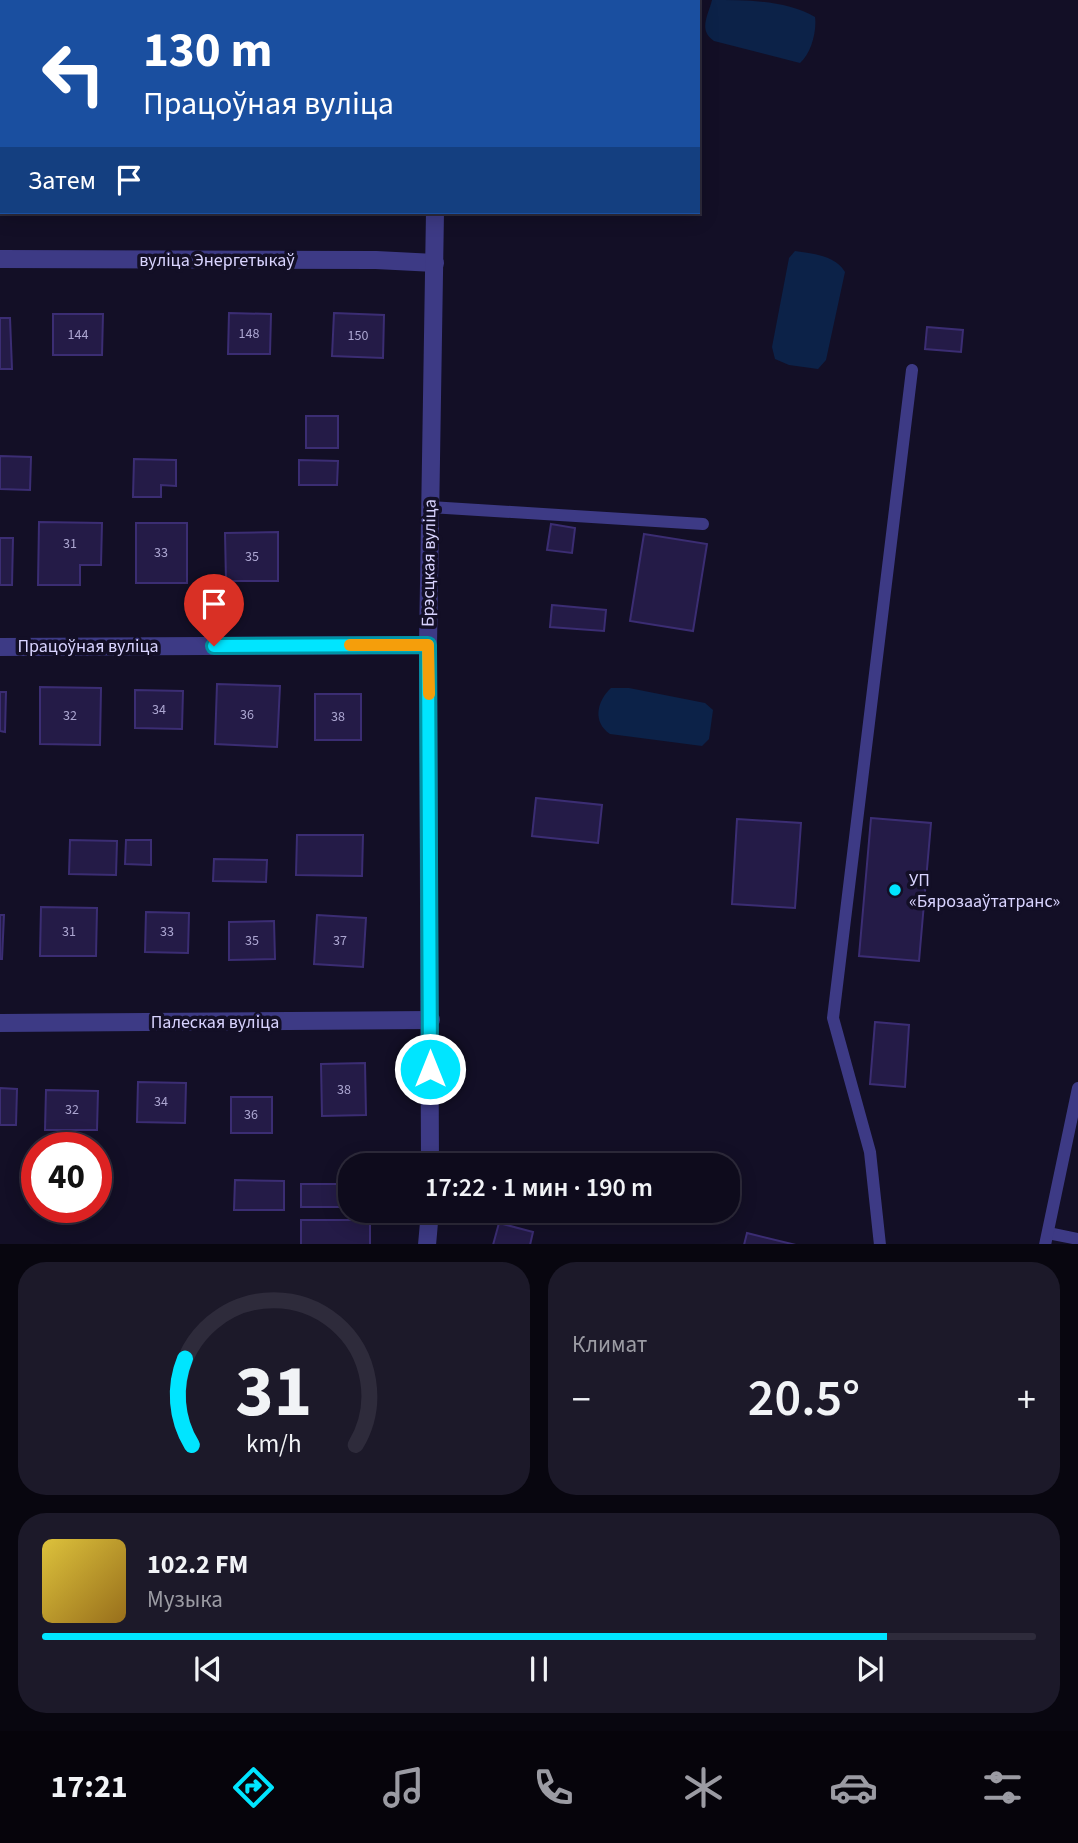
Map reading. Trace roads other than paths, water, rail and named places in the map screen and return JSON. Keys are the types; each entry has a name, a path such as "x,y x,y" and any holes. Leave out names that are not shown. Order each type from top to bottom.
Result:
{"street":[{"name":"Брэсцкая вуліца","path":"430,1153 428,645 435,214"},
{"name":"вуліца Энергетыкаў","path":"0,259 376,260 435,263"},
{"name":"Працоўная вуліца","path":"0,647 428,645"},
{"name":"Палеская вуліца","path":"0,1023 431,1020"},
{"path":"427,1244 429,1223"}],"lane":[{"path":"880,1244 870,1152 833,1018 912,370"},
{"path":"430,507 704,524"},
{"path":"1078,1088 1046,1239 1078,1239"}],"water":[{"path":"712,0 779,4 815,17 814,35 807,54 800,63 714,41 705,27"},
{"path":"795,251 830,259 845,272 826,360 818,369 789,365 775,359 772,347 789,258"},
{"path":"611,688 629,688 705,703 713,710 709,739 702,746 610,734 601,724 599,711 602,699"}],"place":[{"name":"УП «Бярозааўтатранс»","path":"895,890"}]}
